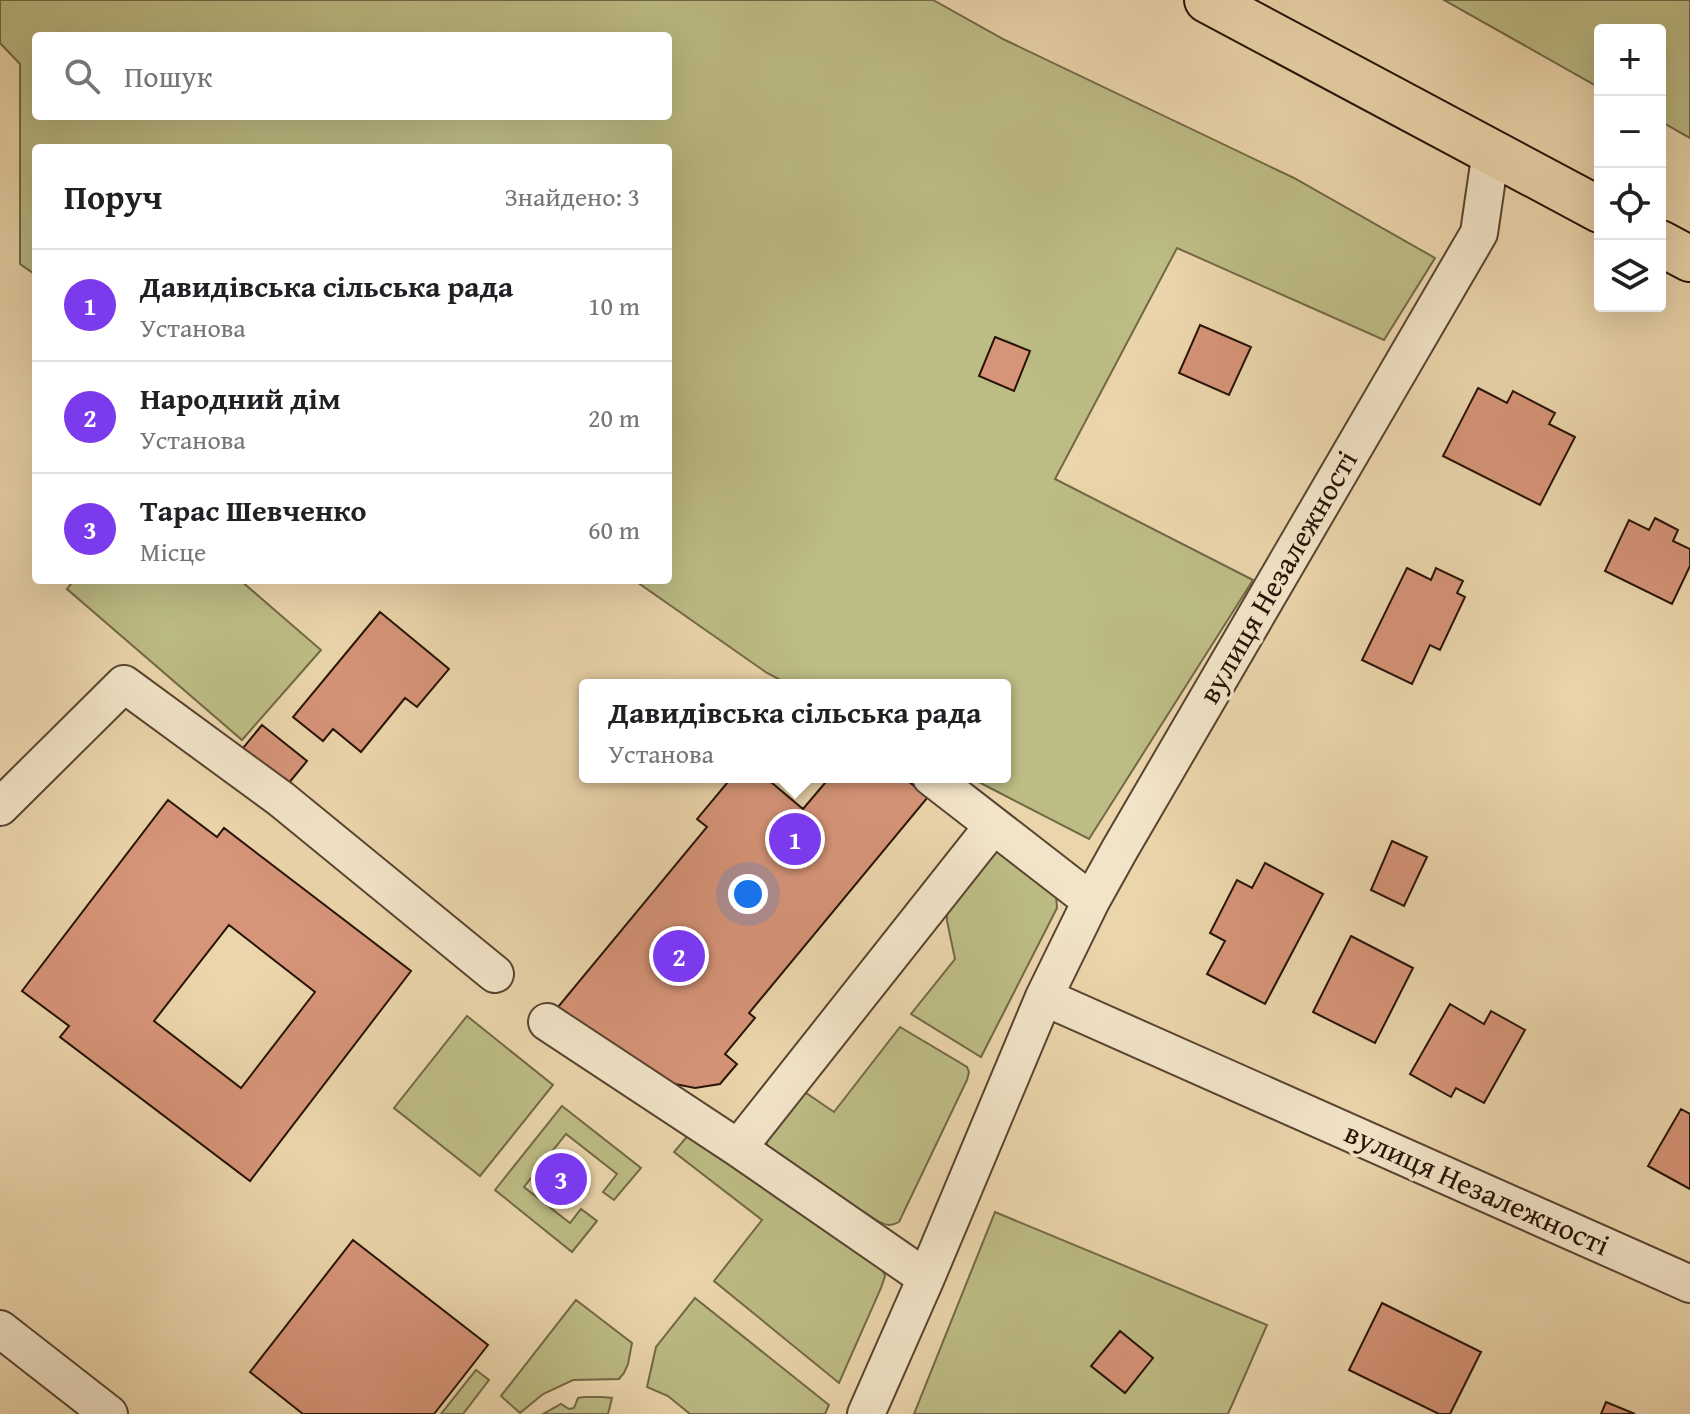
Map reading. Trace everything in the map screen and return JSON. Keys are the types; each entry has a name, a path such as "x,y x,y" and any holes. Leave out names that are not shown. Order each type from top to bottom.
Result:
{"main road":[{"path":"1207,0 1594,207"},
{"path":"1666,246 1690,259"}],"street":[{"name":"вулиця Незалежності","path":"866,1414 1044,997 1091,901 1479,233 1491,151"},
{"path":"0,807 124,684 281,799 495,974"},
{"path":"939,783 1091,901"},
{"path":"738,1148 993,826"},
{"name":"вулиця Незалежності","path":"1044,997 1690,1284"},
{"path":"547,1022 738,1148 926,1278"},
{"path":"0,1329 109,1414"}],"shaded area":[{"path":"0,0 933,0 1005,40 1294,178 1435,258 1384,340 1177,248 1055,479 1253,580 1089,839 981,783 1011,783 1011,679 778,679 640,584 672,584 672,144 32,144 32,272 20,264 20,64 0,43"},
{"path":"1444,0 1690,0 1690,138 1666,124 1666,24 1594,24 1594,85"},
{"path":"71,584 245,584 321,650 242,740 67,589"},
{"path":"997,847 1056,895 1057,908 981,1057 911,1014 955,959 947,906"},
{"path":"467,1016 553,1085 480,1176 394,1108"},
{"path":"900,1027 967,1067 969,1072 899,1222 888,1225 768,1149 765,1136 802,1092 834,1112"},
{"path":"562,1106 641,1168 614,1200 603,1192 617,1174 566,1134 524,1187 570,1223 581,1209 597,1221 572,1252 495,1190"},
{"path":"689,1134 881,1265 885,1276 881,1288 839,1383 714,1281 762,1220 674,1152"},
{"path":"995,1212 1267,1325 1228,1414 914,1414"},
{"path":"695,1298 829,1405 825,1414 690,1414 668,1396 647,1387 656,1347"},
{"path":"576,1300 632,1343 624,1373 619,1379 573,1380 543,1394 520,1413 501,1396"},
{"path":"476,1370 489,1380 463,1414 441,1414"},
{"path":"578,1398 612,1398 608,1414 543,1414 561,1404 569,1409 574,1408"}],"building":[{"path":"1200,325 1251,347 1229,395 1179,373"},
{"path":"995,337 1030,351 1014,391 979,376"},
{"path":"1478,388 1507,403 1513,391 1555,413 1549,424 1575,437 1540,505 1443,456"},
{"path":"1655,518 1678,530 1673,541 1690,549 1690,566 1672,604 1605,571 1629,520 1649,530"},
{"path":"1407,568 1431,580 1436,568 1463,581 1457,593 1465,597 1440,650 1430,645 1412,684 1362,660"},
{"path":"380,612 449,669 417,707 405,698 361,752 333,729 323,741 293,717"},
{"path":"262,725 307,761 288,784 243,748"},
{"path":"727,783 772,783 803,809 825,783 910,783 928,797 749,1013 755,1018 725,1054 737,1064 720,1084 695,1088 650,1079 553,1013 707,827 697,819"},
{"path":"168,800 217,837 224,828 411,971 250,1181 60,1037 69,1026 22,991","holes":["229,925 315,992 241,1088 154,1021"]},
{"path":"1392,841 1427,857 1404,906 1371,890"},
{"path":"1265,863 1323,894 1265,1004 1207,974 1225,941 1210,933 1237,880 1252,888"},
{"path":"1351,936 1413,968 1375,1043 1313,1012"},
{"path":"1450,1004 1484,1024 1491,1011 1525,1030 1484,1103 1456,1088 1451,1097 1410,1074"},
{"path":"1681,1109 1690,1114 1690,1189 1648,1166"},
{"path":"353,1240 488,1345 434,1414 303,1414 250,1372"},
{"path":"1382,1303 1481,1352 1450,1414 1439,1414 1349,1370"},
{"path":"1120,1331 1153,1358 1125,1393 1091,1366"},
{"path":"1606,1402 1635,1414 1601,1414"}],"place":[{"name":"Давидівська сільська рада","path":"795,839"},
{"name":"Народний дім","path":"679,956"},
{"name":"Тарас Шевченко","path":"561,1179"}]}
